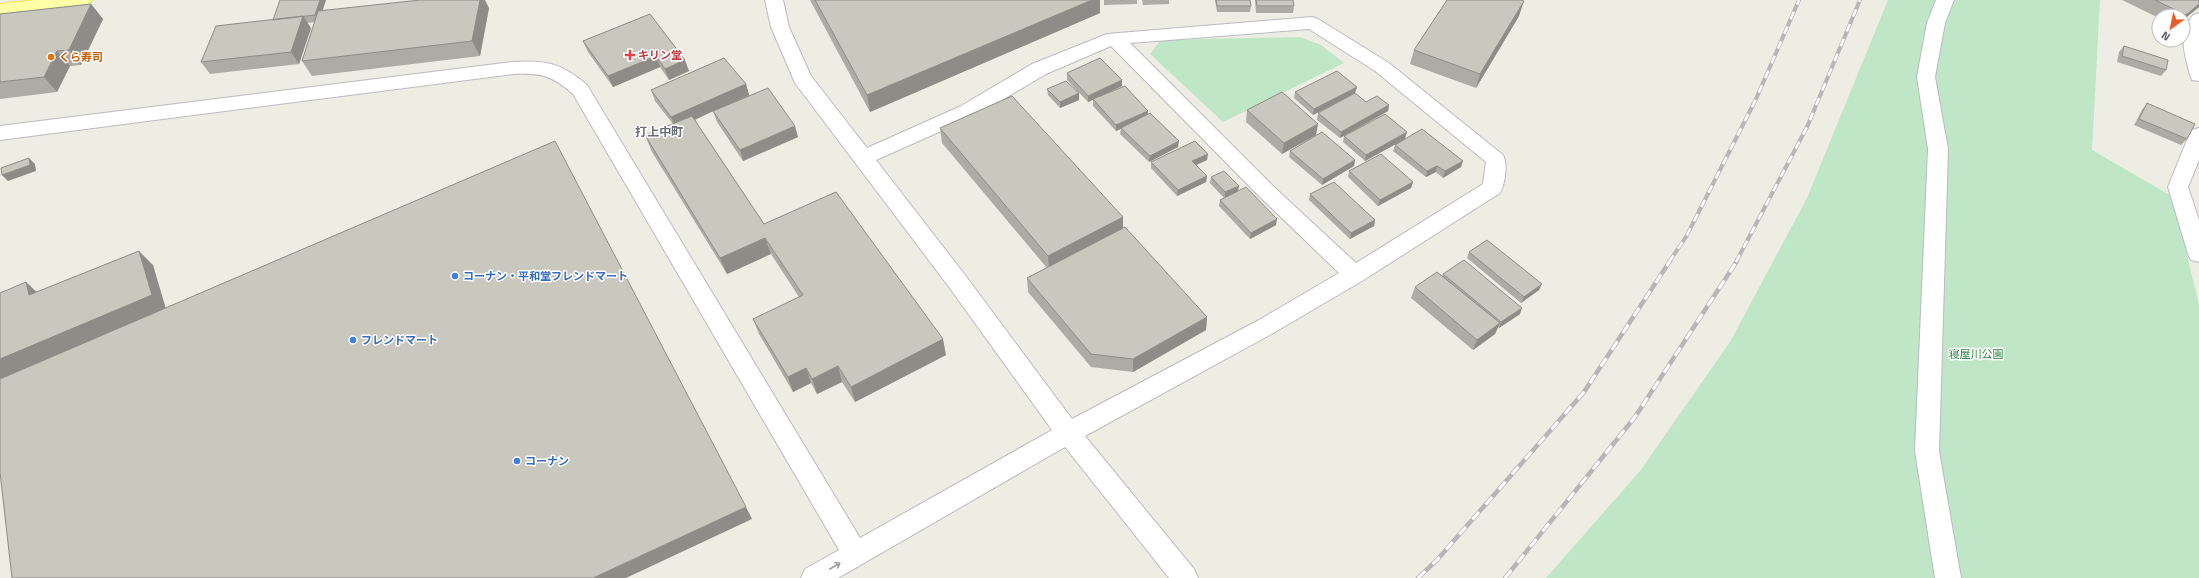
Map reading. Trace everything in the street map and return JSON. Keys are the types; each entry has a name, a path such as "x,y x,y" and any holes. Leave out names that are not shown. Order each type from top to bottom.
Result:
{"main road":[{"path":"0,10 83,0"}],"street":[{"path":"774,0 780,27 802,78 1068,433 1185,578"},
{"path":"1945,0 1936,24 1926,77 1938,150 1927,451 1948,578"},
{"path":"2199,19 2191,42 2199,75"},
{"path":"814,578 1068,433 1267,326 1354,275 1493,188 1496,160 1382,66 1312,23 1114,38 1039,68 968,111 863,158"},
{"path":"1114,38 1267,192 1354,275"},
{"path":"0,133 513,68 544,66 565,76 580,90 856,554"},
{"path":"2199,135 2178,187 2199,254"}],"green space":[{"name":"寝屋川公園","path":"1888,0 2100,0 2092,150 2173,197 2199,305 2199,578 1546,578 1640,471 1730,342 1807,198"},
{"path":"1300,37 1321,45 1344,63 1223,122 1150,54 1161,40"}],"building":[{"path":"280,0 320,0 315,15 273,20"},
{"path":"420,0 480,0 472,41 302,61 318,11"},
{"path":"815,0 1092,0 867,95"},
{"path":"1216,0 1250,0 1251,6 1217,6"},
{"path":"1256,0 1293,0 1294,6 1257,6"},
{"path":"1447,0 1524,1 1480,74 1414,50"},
{"path":"2155,0 2199,0 2199,4 2191,11 2191,8 2172,8"},
{"path":"91,4 69,50 57,51 44,77 0,82 0,14"},
{"path":"650,14 685,60 665,69 656,56 608,76 583,41"},
{"path":"303,16 291,52 201,62 216,26"},
{"path":"2124,46 2168,60 2166,70 2122,56"},
{"path":"724,58 746,84 671,117 651,90"},
{"path":"1100,58 1122,80 1088,96 1067,73"},
{"path":"1337,71 1357,87 1314,109 1295,92"},
{"path":"1066,81 1079,93 1060,102 1047,89"},
{"path":"1125,86 1148,111 1116,125 1093,99"},
{"path":"768,88 795,126 740,150 713,111"},
{"path":"1282,92 1318,124 1284,143 1247,110"},
{"path":"1355,93 1366,102 1377,96 1389,105 1341,132 1318,113"},
{"path":"1012,96 1123,217 1048,256 940,128"},
{"path":"2147,103 2195,124 2187,139 2139,119"},
{"path":"1150,113 1179,141 1150,156 1121,128"},
{"path":"1385,114 1407,132 1366,155 1344,136"},
{"path":"692,116 764,224 836,192 943,339 851,387 838,366 812,379 806,368 788,377 753,319 803,295 765,238 720,258 645,135"},
{"path":"1422,129 1463,161 1445,171 1437,166 1427,171 1395,145"},
{"path":"1322,132 1355,160 1323,179 1290,151"},
{"name":"コーナン・平和堂フレンドマート","path":"555,141 746,507 593,578 12,578 0,472 0,379"},
{"path":"1195,141 1208,154 1192,161 1207,176 1178,190 1151,162"},
{"path":"1381,154 1413,182 1380,200 1349,171"},
{"path":"29,158 30,165 2,175 1,168"},
{"path":"1224,171 1239,186 1225,192 1211,177"},
{"path":"1334,182 1375,220 1351,233 1310,194"},
{"path":"1246,187 1277,219 1251,233 1220,200"},
{"path":"1125,227 1207,317 1133,359 1091,354 1027,278"},
{"path":"1487,240 1542,284 1524,297 1469,252"},
{"path":"139,251 152,295 0,359 0,293 26,282 29,295"},
{"path":"1464,260 1522,308 1501,322 1443,274"},
{"path":"1437,272 1500,323 1477,340 1415,287"}],"railway":[{"path":"1669,262 1686,237 1756,99 1799,0"},
{"path":"1736,262 1807,127 1860,0"},
{"path":"1418,578 1437,560 1584,392 1670,261"},
{"path":"1505,578 1635,417 1737,261"}],"place":[{"name":"キリン堂","path":"630,55"},
{"name":"くら寿司","path":"51,57"},
{"name":"コーナン・平和堂フレンドマート","path":"455,276"},
{"name":"フレンドマート","path":"353,340"},
{"name":"コーナン","path":"517,461"}],"district":[{"name":"打上中町","path":"659,131"}]}
